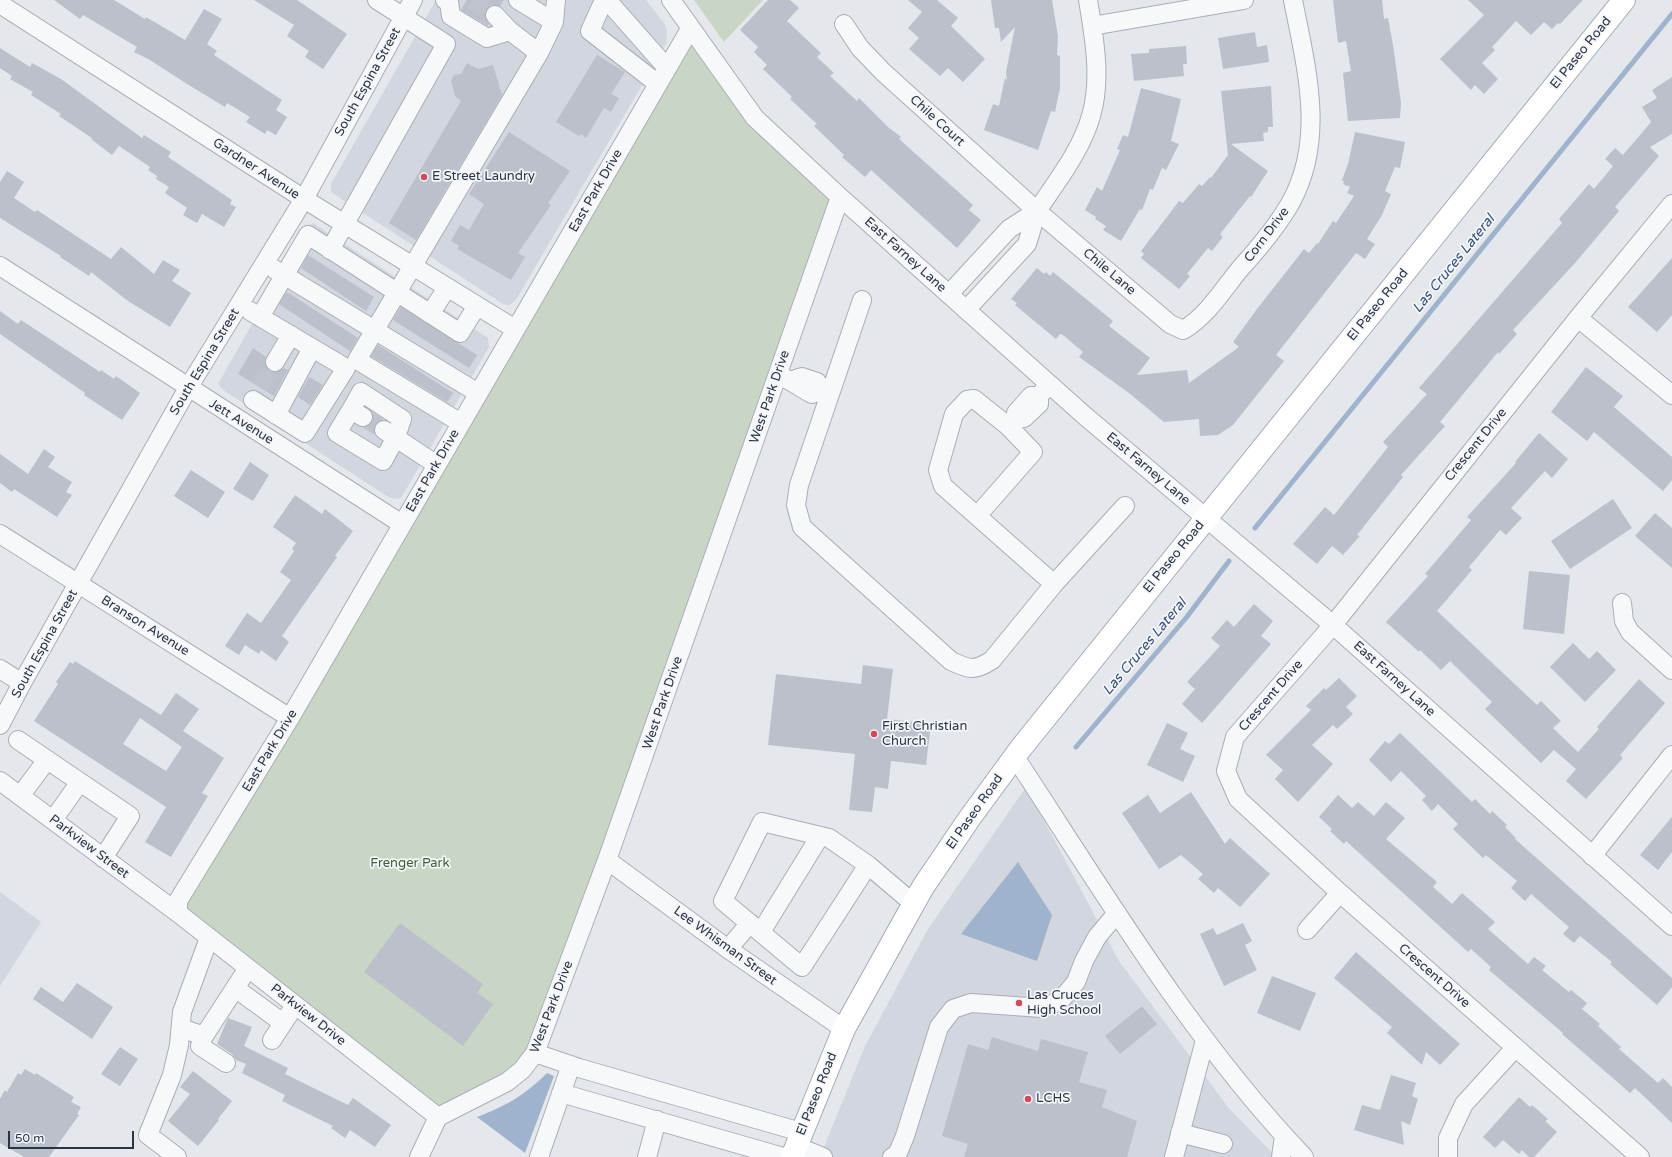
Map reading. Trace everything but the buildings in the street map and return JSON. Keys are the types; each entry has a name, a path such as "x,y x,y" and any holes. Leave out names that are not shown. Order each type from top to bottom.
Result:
{"main road":[{"name":"El Paseo Road","path":"793,1148 844,1029 923,887 969,819 1015,757 1205,518 1624,0"}],"street":[{"path":"330,250 446,44 377,0"},
{"name":"South Espina Street","path":"0,725 22,683 188,388 304,199 413,0"},
{"path":"518,0 554,22"},
{"path":"240,421 256,394 276,414 305,432 374,331 539,52 554,22 556,0"},
{"path":"604,0 590,31 658,84"},
{"path":"607,0 667,68"},
{"name":"East Farney Lane","path":"671,0 690,29 755,118 840,197 966,310 1044,390 1254,556 1672,926"},
{"path":"966,310 1027,244 1037,211 1079,146 1092,115 1097,74 1088,0"},
{"path":"1092,26 1244,0"},
{"name":"Corn Drive","path":"1183,330 1200,317 1272,232 1291,202 1303,174 1312,128 1310,99 1294,0"},
{"path":"451,1 451,16 487,38 510,32"},
{"name":"Gardner Avenue","path":"0,4 304,199 515,329"},
{"path":"495,15 510,32 539,52"},
{"name":"Chile Court","path":"844,24 860,48 883,72 1037,211"},
{"name":"East Park Drive","path":"178,913 178,900 290,718 690,29"},
{"path":"622,56 638,35"},
{"name":"West Park Drive","path":"438,1117 507,1082 522,1070 535,1053 785,378 840,197"},
{"name":"Crescent Drive","path":"1640,1157 1340,893 1238,799 1226,771 1235,737 1333,625 1578,318 1672,204"},
{"path":"948,294 1009,230 1037,211"},
{"name":"Chile Lane","path":"1037,211 1170,324 1183,330"},
{"path":"260,317 308,235 460,333 477,306"},
{"path":"264,264 478,393"},
{"name":"Jett Avenue","path":"0,266 402,524"},
{"path":"430,314 447,288"},
{"path":"862,300 825,392 799,485 796,505 802,527 951,661 966,668 979,668 992,660 1054,584 1125,506"},
{"path":"239,305 312,348 351,364 461,423"},
{"path":"1578,318 1672,395"},
{"path":"275,362 291,335"},
{"path":"276,414 312,348"},
{"path":"785,378 812,394 825,392"},
{"path":"1012,423 1016,412 1031,396 1044,390"},
{"path":"361,392 402,419 390,434 384,461 337,433 357,413 361,392"},
{"path":"977,516 1033,452 1012,423 974,400 967,400 954,414 938,470 943,486 1054,584"},
{"path":"390,434 437,465"},
{"name":"Branson Avenue","path":"0,534 290,718"},
{"path":"1622,603 1624,621 1630,632 1672,670"},
{"path":"0,669 22,683"},
{"path":"18,740 130,816 103,858"},
{"path":"1592,856 1672,755"},
{"path":"1015,757 1117,913 1205,1040 1284,1136 1304,1157"},
{"path":"20,796 48,760"},
{"name":"Parkview Street","path":"0,781 178,913"},
{"path":"53,820 80,782"},
{"path":"868,865 802,967 723,901 762,822 829,838 868,865 914,904"},
{"path":"728,949 756,928 820,836"},
{"name":"Lee Whisman Street","path":"607,860 728,949 844,1029"},
{"path":"1307,930 1340,893"},
{"name":"Parkview Drive","path":"178,913 438,1117"},
{"path":"895,1156 907,1129 939,1027 953,1009 970,1003 1042,1008 1060,1001 1076,982 1084,961 1097,937 1117,913"},
{"path":"177,1157 148,1135 172,1075 179,1045 182,1012 208,938"},
{"path":"226,1063 200,1046 204,1036 248,968"},
{"path":"235,988 283,1023"},
{"path":"272,1040 295,1005"},
{"path":"181,1028 204,1036"},
{"path":"1174,1157 1205,1040"},
{"path":"1448,1157 1448,1138 1464,1104 1515,1048"},
{"path":"535,1053 793,1148 823,1157"},
{"path":"539,1157 571,1065"},
{"path":"561,1093 657,1120 793,1148"},
{"path":"419,1157 438,1117"},
{"path":"647,1157 657,1120"},
{"path":"1180,1133 1223,1144"},
{"path":"1281,1157 1284,1136"}],"shaded area":[{"path":"436,0 646,0 664,23 667,30 666,44 520,293 515,301 509,305 503,304 331,192 331,184"},
{"path":"313,223 488,338 489,347 401,498 398,499 390,498 223,390 218,384 307,227"},
{"name":"Las Cruces High School","path":"1026,787 1119,961 1228,1107 1276,1157 820,1157 865,1046 928,929"},
{"path":"0,892 41,922 0,986"}],"green space":[{"path":"694,0 763,0 724,42"},
{"name":"Frenger Park","path":"690,29 755,118 840,197 535,1053 438,1117 209,938 178,901"}],"water":[{"path":"1018,862 1052,915 1037,961 961,934"},
{"path":"547,1073 554,1076 525,1153 477,1117 497,1109 523,1094"}],"waterway":[{"name":"Las Cruces Lateral","path":"1255,528 1672,14"},
{"name":"Las Cruces Lateral","path":"1076,747 1186,618 1229,561"}],"tunnel":[{"path":"471,0 495,15"},
{"path":"260,387 275,362"},
{"path":"363,417 384,430"}],"place":[{"name":"E Street Laundry","path":"424,177"},
{"name":"First Christian Church","path":"874,734"},
{"name":"Las Cruces High School","path":"1019,1003"},
{"name":"LCHS","path":"1028,1099"}]}
